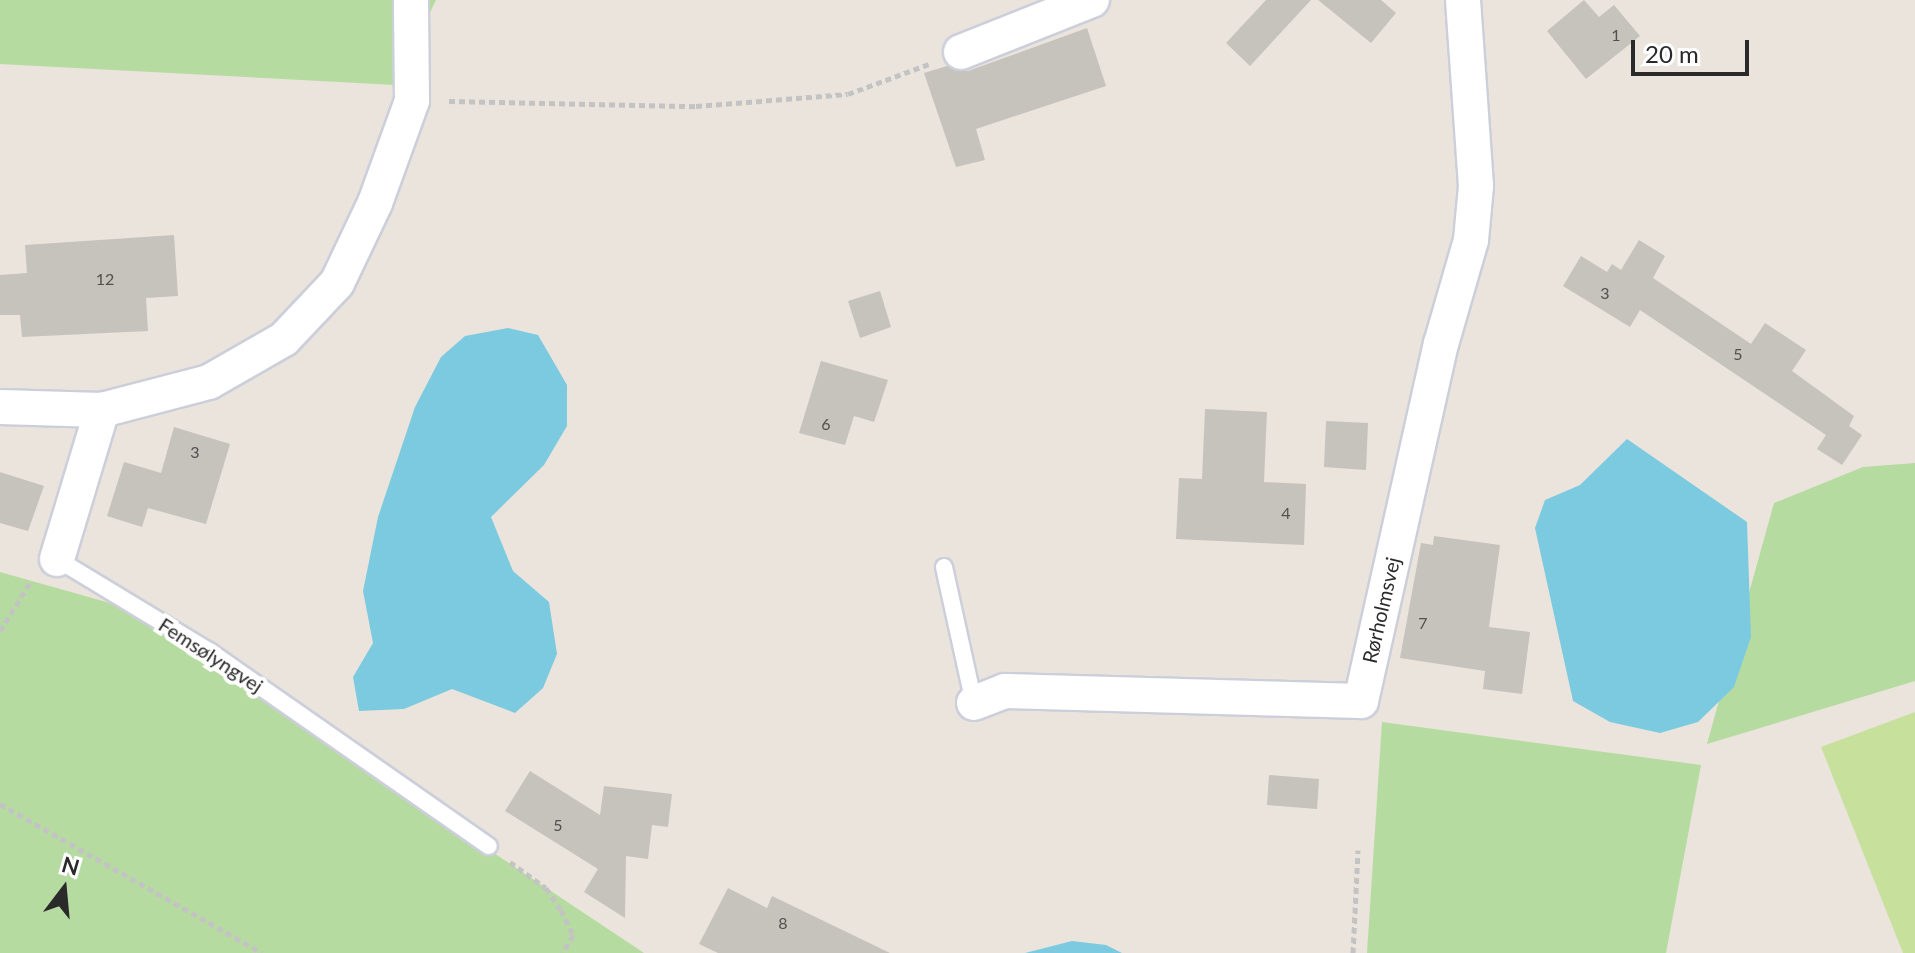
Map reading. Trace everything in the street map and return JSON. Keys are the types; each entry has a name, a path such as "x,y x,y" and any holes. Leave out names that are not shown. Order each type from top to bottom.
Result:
{"street":[{"path":"0,407 102,410 209,382 284,339 337,283 375,203 412,101 411,0"},
{"path":"961,52 1092,0"},
{"name":"Rørholmsvej","path":"974,703 1005,691 1361,701 1441,344 1471,240 1476,186 1463,0"},
{"path":"57,559 102,410"}],"lane":[{"name":"Femsølyngvej","path":"57,559 209,651 489,846"},
{"name":"Rørholmsvej","path":"944,567 974,703"}],"path":[{"path":"412,101 696,106 848,94 961,52"},
{"path":"0,631 43,563 57,559"},
{"path":"0,804 262,953"},
{"path":"489,846 546,888 573,935 563,953"},
{"path":"1353,953 1358,850"}],"green space":[{"path":"0,0 436,0 395,85 0,64"},
{"path":"1915,463 1915,681 1707,744 1774,503 1863,467"},
{"path":"0,572 124,607 644,953 0,953"},
{"path":"1915,712 1915,953 1903,953 1821,747"},
{"path":"1382,722 1701,765 1666,953 1367,953"}],"water":[{"path":"508,328 538,335 567,385 567,426 544,465 491,517 513,571 549,602 557,654 543,688 515,713 452,689 404,709 359,711 353,677 373,643 363,591 378,517 415,407 441,357 465,336"},
{"path":"1627,439 1747,522 1751,637 1734,687 1698,722 1660,733 1610,722 1573,701 1535,528 1545,500 1580,485"},
{"path":"1072,941 1106,945 1122,953 1025,953"}],"building":[{"path":"1266,0 1311,0 1250,66 1226,43"},
{"path":"1318,0 1381,0 1396,13 1371,43"},
{"path":"1584,0 1599,17 1614,5 1640,36 1586,79 1547,31"},
{"path":"1087,28 1106,86 976,129 985,160 956,167 924,73 947,66 968,71"},
{"path":"174,235 178,296 146,298 148,331 22,337 20,315 0,315 0,275 27,273 25,245"},
{"path":"1639,240 1665,256 1653,278 1751,344 1765,323 1806,350 1792,371 1854,416 1849,426 1862,435 1842,465 1817,449 1826,435 1640,310 1630,327 1563,286 1581,256 1607,272 1612,264 1621,270"},
{"path":"880,291 891,327 860,338 848,301"},
{"path":"821,361 888,380 874,422 854,416 845,445 799,433"},
{"path":"1205,409 1267,412 1264,482 1306,484 1304,545 1176,539 1179,478 1202,479"},
{"path":"1326,421 1368,423 1366,470 1324,467"},
{"path":"174,427 230,444 206,524 148,508 142,527 107,516 124,462 161,473"},
{"path":"0,472 44,486 28,531 0,523"},
{"path":"1434,536 1500,545 1489,627 1530,632 1522,694 1483,689 1485,671 1400,658 1421,543 1433,545"},
{"path":"530,771 600,815 604,786 672,794 668,827 652,825 648,859 626,856 625,918 584,892 598,869 505,811"},
{"path":"1269,775 1319,779 1317,809 1267,805"},
{"path":"728,888 767,908 772,896 890,953 718,953 699,944"}]}
